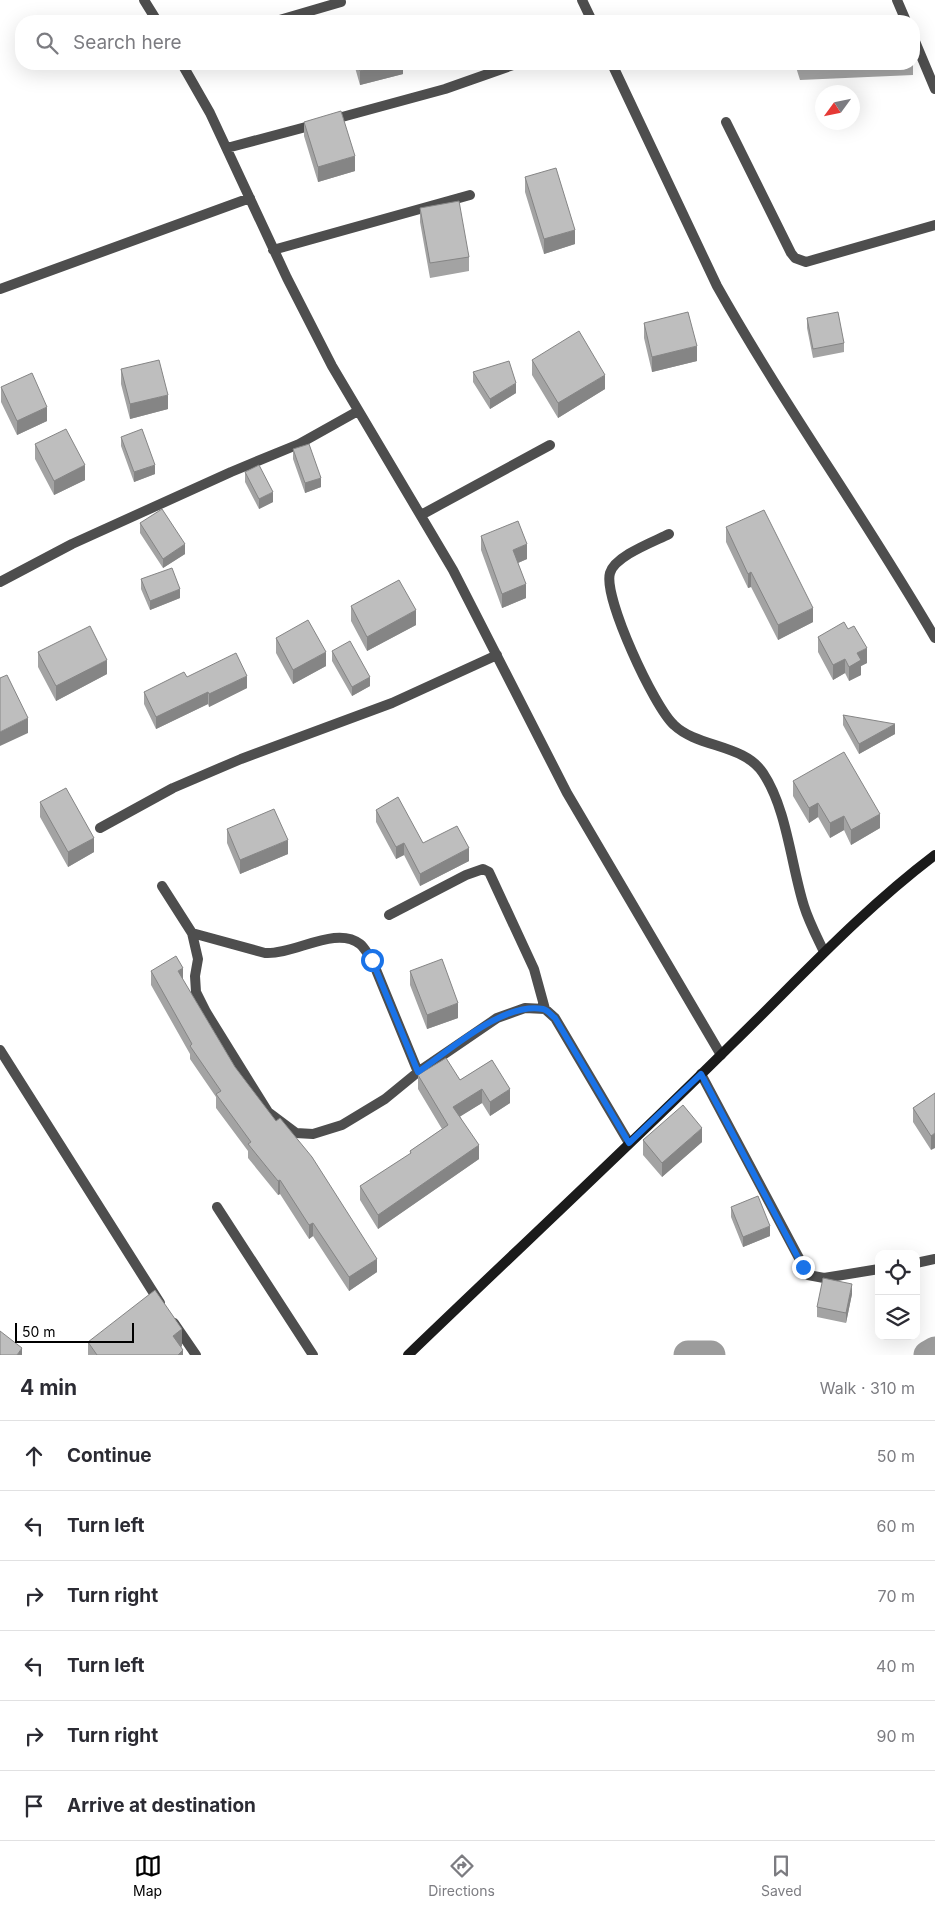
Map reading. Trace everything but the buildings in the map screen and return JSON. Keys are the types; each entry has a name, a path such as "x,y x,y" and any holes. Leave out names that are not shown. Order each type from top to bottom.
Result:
{"main road":[{"path":"408,1355 721,1055 824,952 900,881 935,855"}],"street":[{"path":"144,0 153,15"},
{"path":"582,0 589,15"},
{"path":"897,0 903,15"},
{"path":"297,15 341,2"},
{"path":"920,53 935,89"},
{"path":"186,70 210,112 273,250 323,349 453,570 567,794 721,1055"},
{"path":"226,148 445,89 499,70"},
{"path":"615,70 717,286 737,322 760,362 935,638"},
{"path":"726,122 791,253 801,262 935,225"},
{"path":"273,250 470,195"},
{"path":"0,289 250,198"},
{"path":"0,582 72,544 231,472 299,444 358,411"},
{"path":"421,515 550,445"},
{"path":"669,534 621,558 610,572 609,589 640,670 659,706 674,725 688,735 748,758 761,770 768,780 786,834 804,908 824,952"},
{"path":"100,828 173,788 241,759 392,704 497,655"},
{"path":"389,915 466,875 483,869 489,872 534,969 545,1009 555,1018 629,1143"},
{"path":"162,886 192,933 198,959 195,976 196,992 206,1012 268,1112 280,1123 296,1133 313,1134 342,1125 385,1098 418,1072 497,1018 525,1008 545,1009"},
{"path":"192,933 265,953 277,954 337,936 350,938 362,945 372,960 418,1072"},
{"path":"0,1050 167,1313 196,1355"},
{"path":"701,1074 808,1275 815,1278 824,1278 875,1270"},
{"path":"217,1207 313,1355"},
{"path":"920,1262 935,1259"}],"waterway":[{"path":"928,1355 935,1351"},
{"path":"688,1355 711,1355"}],"route":[{"path":"372,960 418,1072 497,1018 525,1008 545,1009 555,1018 629,1143 701,1074 803,1267"}]}
